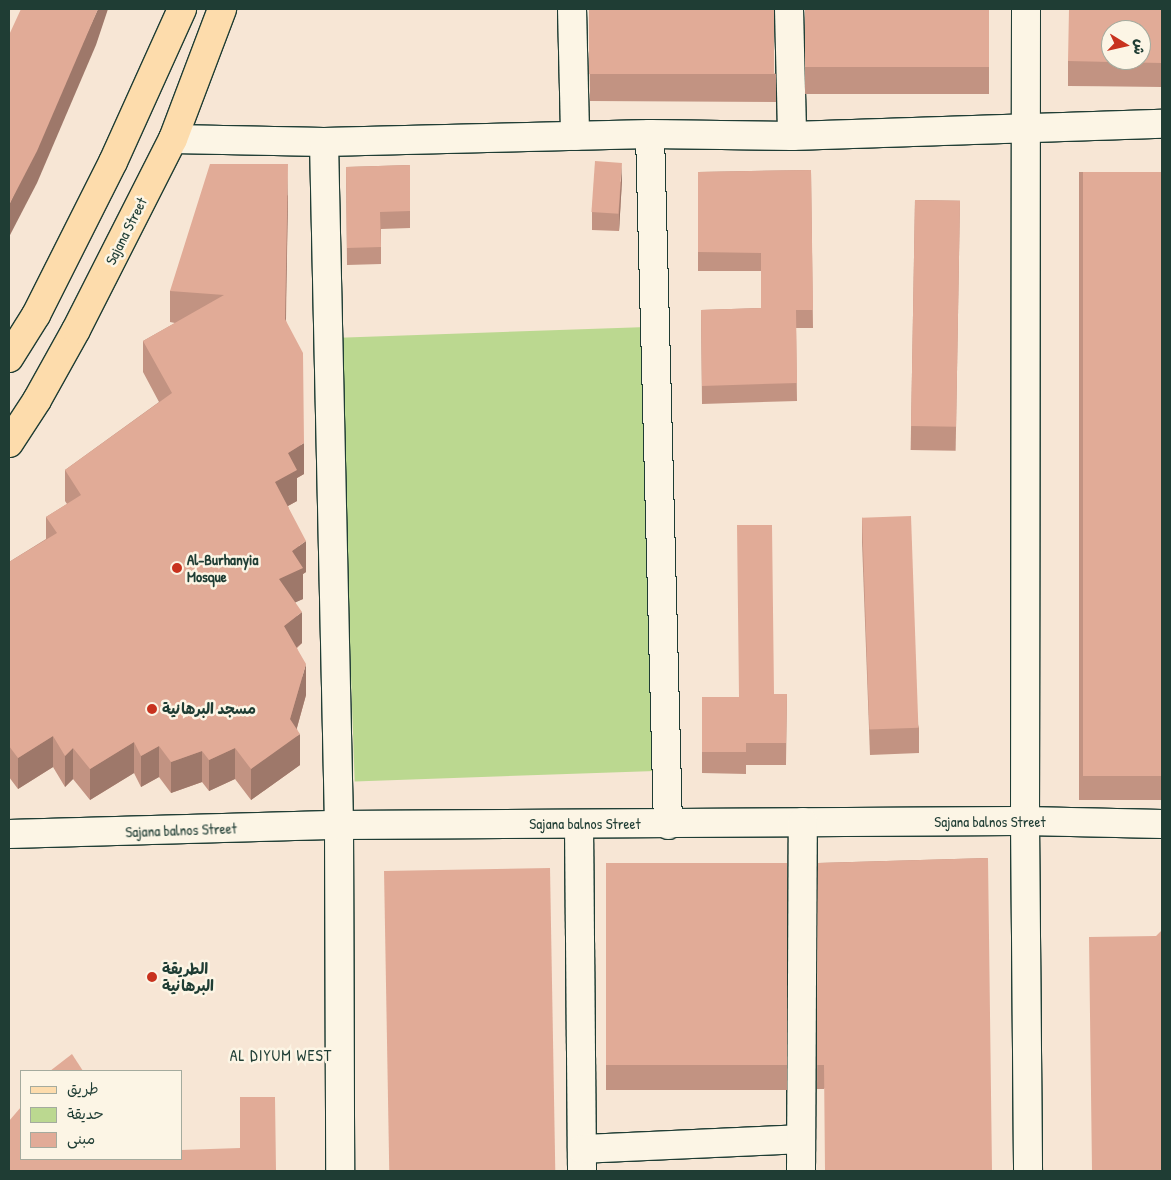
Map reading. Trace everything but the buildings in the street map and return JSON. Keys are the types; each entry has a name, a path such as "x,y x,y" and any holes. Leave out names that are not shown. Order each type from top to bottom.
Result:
{"main road":[{"path":"9,358 36,315 114,162 182,9"},
{"name":"Sajana Street","path":"9,443 76,330 173,139 222,9"}],"street":[{"path":"572,9 575,136"},
{"path":"789,9 792,136"},
{"path":"1026,9 1025,821 1028,1171"},
{"path":"173,139 324,142 650,134 792,136 1162,124"},
{"path":"650,134 668,824"},
{"path":"324,142 339,825 340,1171"},
{"name":"Sajana balnos Street","path":"9,834 339,825 1025,821 1162,824"},
{"path":"801,1171 802,822"},
{"path":"579,824 582,1160 801,1139"}],"green space":[{"path":"647,327 662,771 355,781 339,338"}],"place":[{"name":"Al-Burhanyia Mosque","path":"177,568"},
{"name":"مسجد البرهانية","path":"152,709"},
{"name":"الطريقة البرهانية","path":"152,977"}],"district":[{"name":"AL DIYUM WEST","path":"281,1055"}]}
